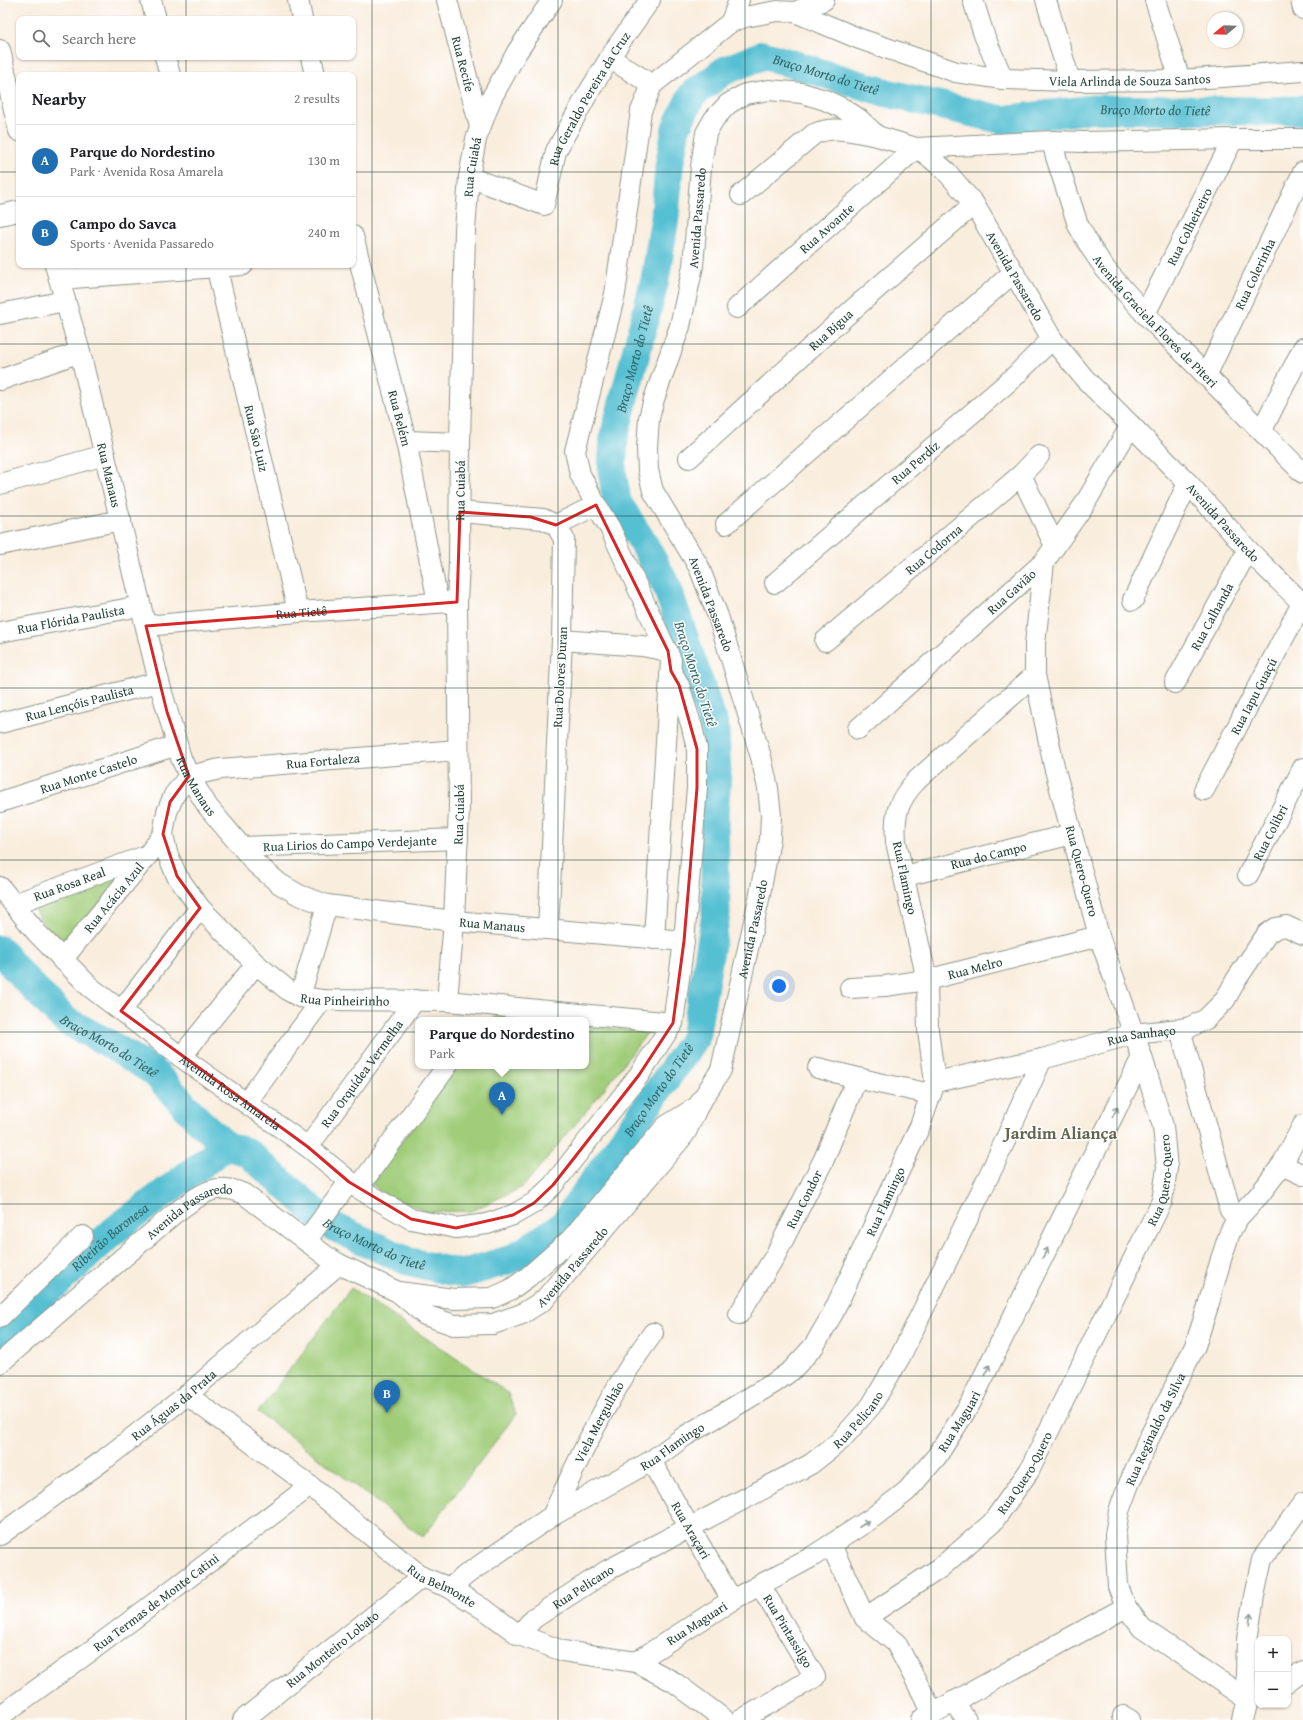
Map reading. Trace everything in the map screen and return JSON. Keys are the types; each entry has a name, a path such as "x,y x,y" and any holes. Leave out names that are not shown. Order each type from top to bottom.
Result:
{"street":[{"path":"151,0 155,16"},
{"path":"298,0 301,16"},
{"name":"Rua Recife","path":"447,0 480,128"},
{"name":"Rua Cuiabá","path":"447,1001 454,922 458,839 458,750 448,602 460,512 460,443 465,230 469,177 480,128 502,76 552,0"},
{"name":"Rua Geraldo Pereira da Cruz","path":"469,177 544,205 556,151 587,95 610,58 650,0"},
{"path":"654,939 671,660 610,528 580,474 575,451 615,294 641,111 652,85 738,13 777,11 794,12 824,0"},
{"path":"973,0 984,35 1003,79"},
{"path":"1046,0 1070,81"},
{"path":"1155,0 1180,80"},
{"path":"1301,0 1303,9"},
{"name":"Viela Arlinda de Souza Santos","path":"794,12 860,39 956,72 1003,79 1070,81 1180,80 1303,71"},
{"path":"0,50 7,112 16,126"},
{"path":"610,58 652,85"},
{"path":"166,60 169,72"},
{"path":"312,60 314,72"},
{"name":"Avenida Passaredo","path":"0,1363 175,1214 210,1190 222,1188 233,1189 244,1194 339,1264 398,1292 425,1315 454,1325 493,1324 522,1314 544,1300 587,1251 686,1132 698,1106 720,1070 759,899 770,839 771,816 768,788 761,757 718,616 699,567 653,491 648,470 647,448 649,418 654,399 680,326 692,266 701,167 706,133 714,119 728,104 745,94 758,90 785,90 802,93 825,100 844,109 859,119 877,136 916,148 946,171 974,204 1052,339 1085,379 1188,483 1248,550 1303,604"},
{"path":"741,195 814,134 824,130 836,129 877,136"},
{"name":"Rua Colheireiro","path":"1145,314 1233,139"},
{"path":"916,148 1052,141 1083,142 1303,139"},
{"name":"Avenida Graciela Flores de Piteri","path":"1052,141 1078,225 1106,270 1145,314 1262,430 1303,473"},
{"name":"Rua Avoante","path":"737,308 916,148"},
{"name":"Rua Colerinha","path":"1206,376 1303,172"},
{"name":"Rua Bigua","path":"689,458 851,311 974,204"},
{"path":"0,215 16,212"},
{"name":"Rua Belém","path":"356,255 448,602"},
{"path":"58,272 163,268"},
{"name":"Rua São Luiz","path":"216,268 298,612"},
{"name":"Rua Manaus","path":"58,272 80,352 159,682 177,745 188,776 208,807 262,870 280,884 299,895 327,905 454,922 684,941"},
{"path":"726,524 1014,272"},
{"path":"0,314 65,301"},
{"name":"Rua Perdiz","path":"775,583 1008,382 1052,339"},
{"path":"1262,430 1303,348"},
{"path":"0,380 80,352"},
{"name":"Rua Gavião","path":"858,730 1049,554 1084,505 1132,425"},
{"path":"406,441 460,443"},
{"path":"0,484 105,455"},
{"name":"Rua Codorna","path":"825,641 1021,476 1039,456"},
{"path":"1021,476 1049,554"},
{"path":"1133,600 1188,483"},
{"path":"460,512 531,517 543,519 556,525 596,505"},
{"path":"0,545 121,520"},
{"name":"Rua Dolores Duran","path":"548,929 562,640 565,543 561,532 556,525"},
{"name":"Rua Calhanda","path":"1175,683 1248,550"},
{"name":"Rua Quero-Quero","path":"865,1618 940,1568 992,1523 1029,1471 1162,1201 1167,1168 1163,1126 1142,1056 1099,936 1054,766 1035,675 1035,644 1049,554"},
{"name":"Rua Tietê","path":"146,626 298,612 448,602"},
{"name":"Rua Iapu Guaçú","path":"1204,790 1303,604"},
{"name":"Rua Flórida Paulista","path":"0,632 141,606"},
{"path":"562,640 642,646 668,651"},
{"path":"671,671 679,685 697,749 697,788 684,941 673,1023"},
{"name":"Rua Flamingo","path":"450,1588 467,1574 552,1516 651,1460 685,1436 774,1383 792,1370 814,1346 833,1313 920,1126 933,1088 928,1030 927,980 918,946 905,876 896,842 895,829 901,799 917,780 1035,675"},
{"name":"Rua Lençóis Paulista","path":"0,723 159,682"},
{"name":"Rua Monte Castelo","path":"0,802 177,745"},
{"name":"Rua Fortaleza","path":"188,776 220,769 458,750"},
{"name":"Rua Colibri","path":"1248,875 1303,768"},
{"name":"Rua Pinheirinho","path":"188,776 170,802 163,834 167,853 178,876 200,908 256,964 278,983 300,997 322,1000 447,1001 486,1013 561,1017"},
{"name":"Rua Acácia Azul","path":"62,960 148,855 163,834"},
{"name":"Rua do Campo","path":"905,876 1072,834"},
{"name":"Rua Lirios do Campo Verdejante","path":"242,847 458,839"},
{"name":"Rua Rosa Real","path":"14,904 148,855"},
{"name":"Avenida Rosa Amarela","path":"0,887 37,933 90,987 121,1012 308,1147 354,1185 411,1220 456,1228 487,1224 513,1215 534,1203 553,1185 639,1074 673,1023"},
{"path":"300,997 327,905"},
{"path":"121,1012 200,908"},
{"name":"Rua Sanhaço","path":"818,1068 857,1078 933,1088 1133,1034 1190,1027 1206,1019 1225,1000 1236,980 1267,934 1276,928 1286,926 1303,934"},
{"name":"Rua Melro","path":"850,988 880,987 927,980 1099,936"},
{"path":"181,1056 256,964"},
{"path":"246,1103 322,1000"},
{"name":"Rua Orquídea Vermelha","path":"308,1147 415,1000"},
{"name":"Rua Pinheirinho","path":"589,1019 673,1023"},
{"path":"1180,1029 1230,1210 1237,1219"},
{"name":"Rua Maguari","path":"636,1662 732,1600 831,1545 872,1518 907,1491 937,1456 970,1404 1142,1056"},
{"name":"Rua Pelicano","path":"519,1636 534,1618 608,1570 811,1464 840,1441 871,1406 900,1357 994,1165 1042,1059"},
{"path":"306,1241 354,1185 445,1069"},
{"name":"Rua Condor","path":"739,1314 775,1256 824,1159 857,1078"},
{"name":"Avenida Passaredo","path":"398,1292 454,1299 492,1298 510,1290 528,1277 572,1239 666,1126 698,1106"},
{"name":"Rua Reginaldo da Silva","path":"1253,1698 1142,1628 1126,1607 1118,1586 1115,1535 1119,1511 1148,1438 1195,1346 1230,1232 1237,1219 1260,1194 1282,1165 1303,1125"},
{"path":"1282,1165 1303,1175"},
{"path":"0,1317 83,1236"},
{"name":"Rua Águas da Prata","path":"0,1535 105,1459 187,1395 339,1264"},
{"name":"Viela Mergulhão","path":"552,1516 613,1393 634,1359 653,1333"},
{"name":"Rua Belmonte","path":"187,1395 310,1486 422,1577 450,1588 488,1612 519,1636 563,1651 636,1662 674,1682 725,1720"},
{"name":"Rua Araçari","path":"651,1460 732,1600"},
{"name":"Rua Termas de Monte Catini","path":"0,1716 98,1645 310,1486"},
{"path":"1243,1720 1253,1698 1246,1673 1247,1640 1262,1559 1303,1503"},
{"path":"831,1545 865,1618 896,1643 927,1716 1126,1607"},
{"name":"Rua Monteiro Lobato","path":"243,1720 422,1577"},
{"name":"Rua Pintassilgo","path":"741,1720 815,1677 760,1584"},
{"path":"1291,1680 1303,1671"},
{"path":"1235,1720 1253,1698"},
{"path":"954,1700 966,1720"}],"highlighted area":[{"path":"596,505 668,651 671,671 679,685 697,749 697,788 684,941 673,1023 639,1075 553,1185 534,1203 513,1215 456,1228 411,1219 349,1182 308,1147 121,1011 200,908 177,876 163,834 170,802 189,776 167,712 146,626 457,602 460,512 531,517 556,525"}],"green space":[{"path":"135,866 61,947 30,905"},
{"path":"495,1015 514,1017 494,1017"},
{"path":"589,1025 648,1032 597,1098 523,1187 471,1211 427,1212 383,1194 371,1183 456,1069 589,1069"},
{"path":"351,1288 508,1393 516,1414 423,1537 258,1412"}],"waterway":[{"name":"Braço Morto do Tietê","path":"0,950 22,976 66,1021 108,1043 154,1072 199,1121 226,1146 247,1152 330,1225 407,1261 462,1274 512,1259 562,1226 695,1038 716,914 714,815 717,774 715,729 667,587 644,544 617,502 612,471 614,437 655,280 665,217 669,167 676,128 692,95 724,71 763,55 887,93 1003,120 1093,109 1255,111 1303,110"},
{"name":"Ribeirão Baronesa","path":"0,1336 116,1229 226,1146"}],"place":[{"name":"Parque do Nordestino","path":"502,1115"},
{"name":"Campo do Savca","path":"387,1413"}],"district":[{"name":"Jardim Aliança","path":"1061,1132"}]}
